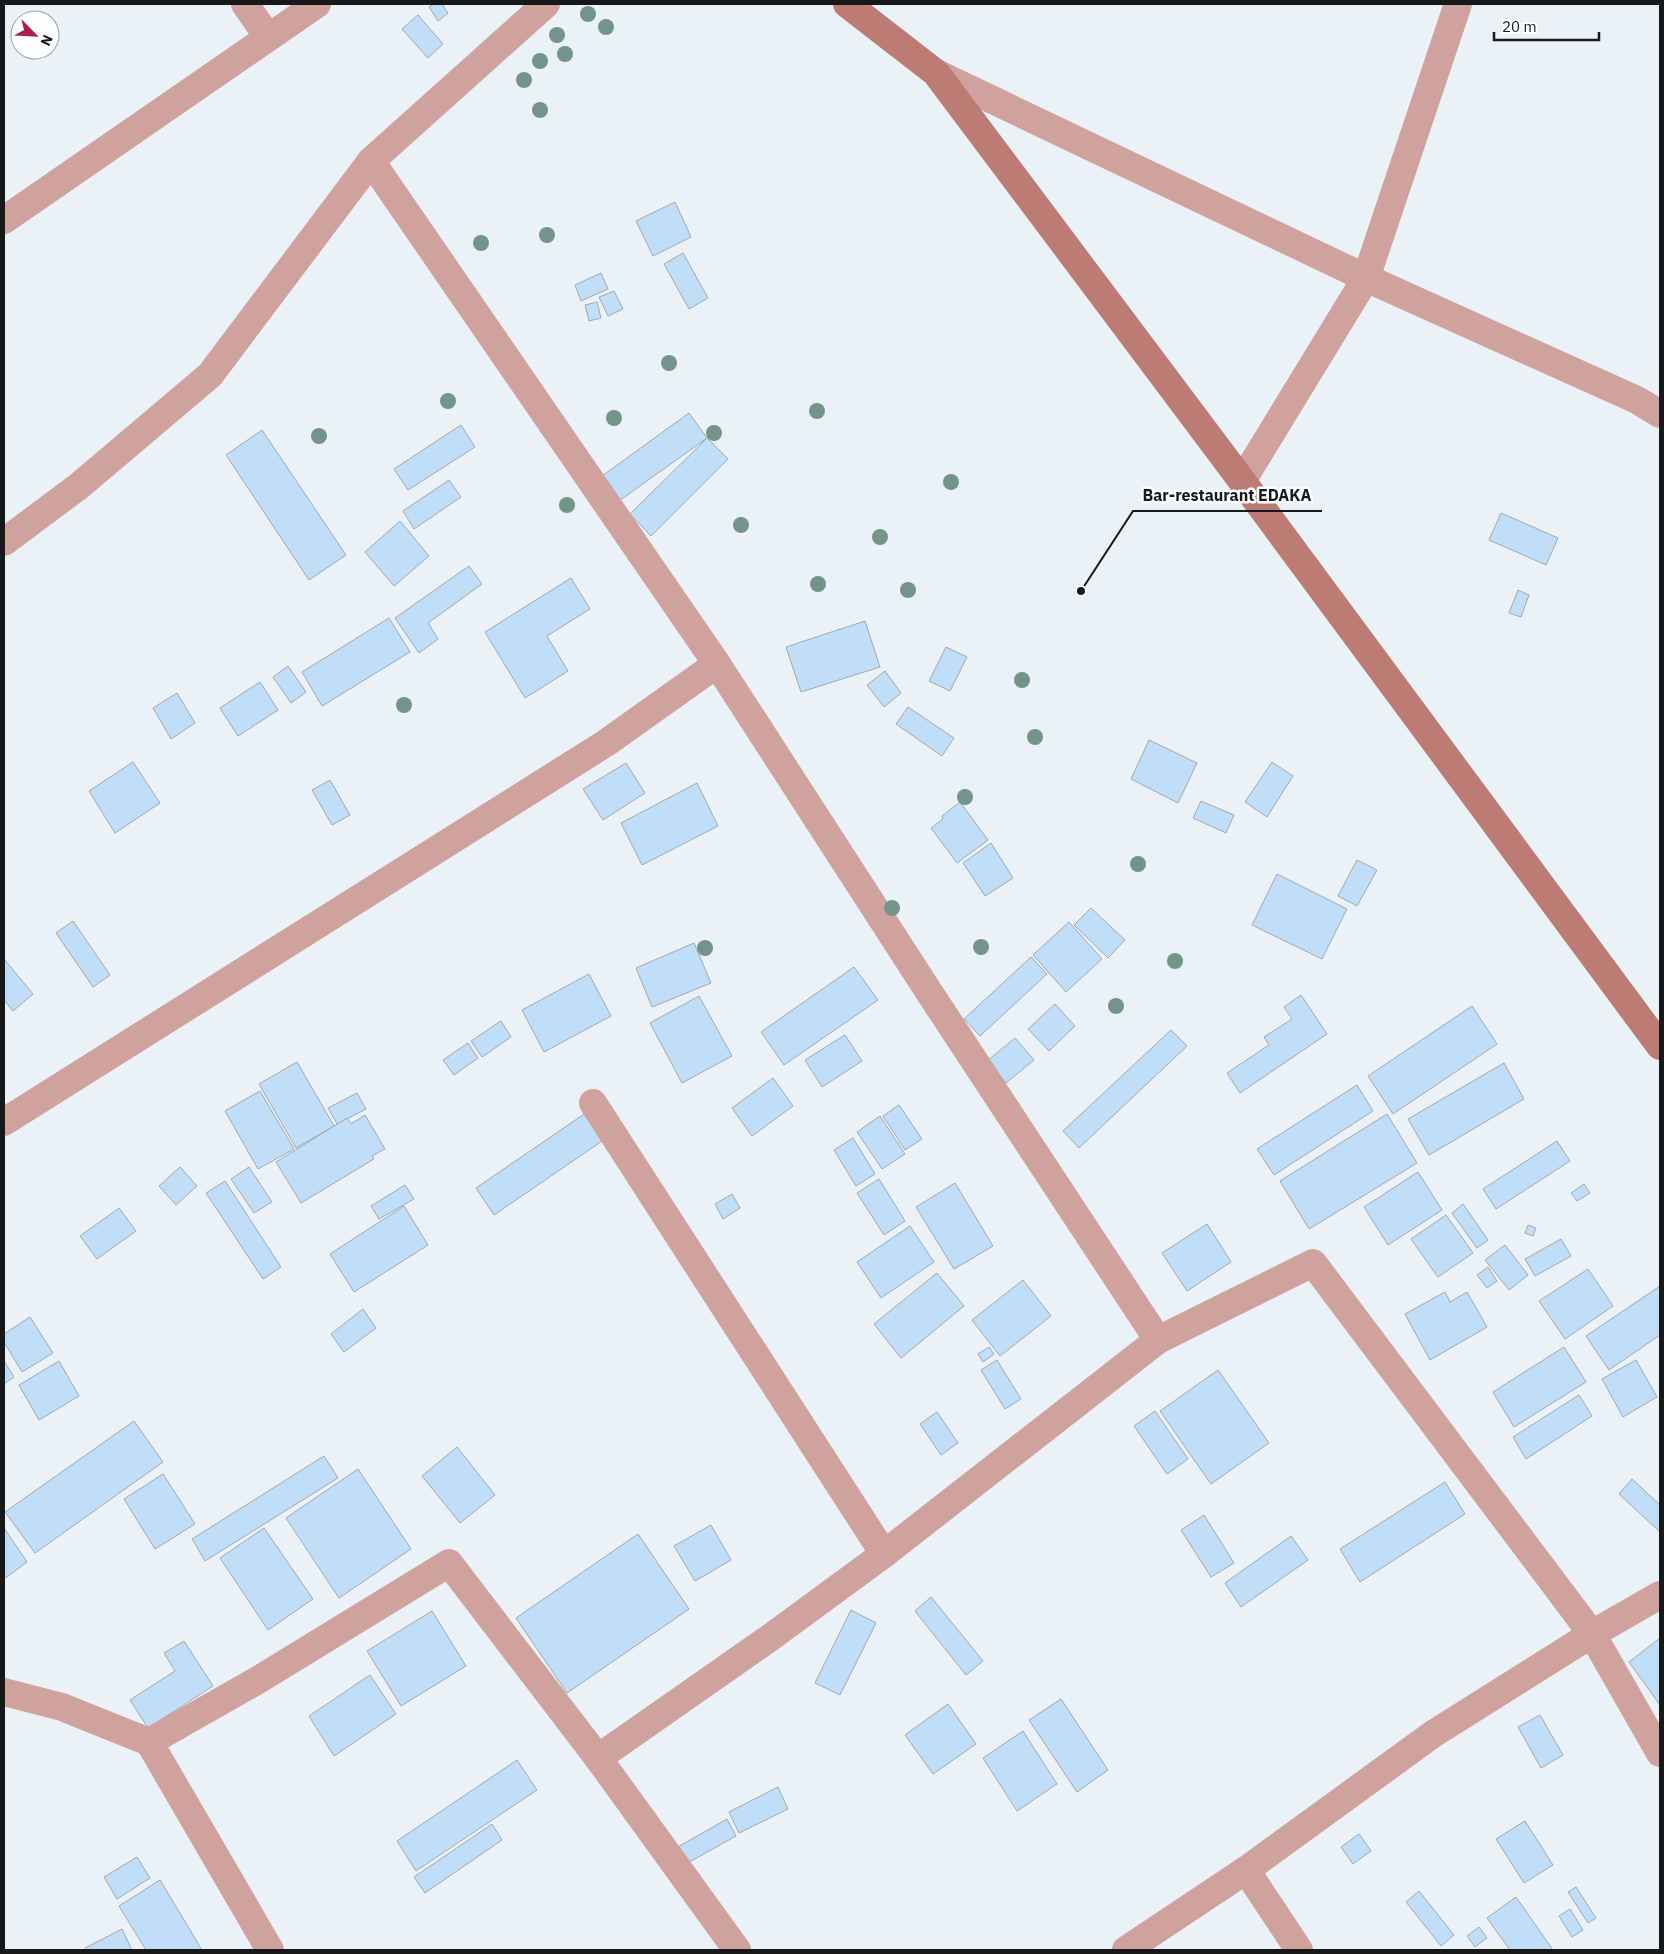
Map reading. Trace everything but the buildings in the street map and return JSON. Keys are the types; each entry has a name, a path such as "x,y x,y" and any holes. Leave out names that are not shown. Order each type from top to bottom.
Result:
{"street":[{"path":"245,4 268,37"},
{"path":"4,220 317,4"},
{"path":"4,542 78,486 210,375 371,160 546,4"},
{"path":"847,4 936,73 1366,278 1637,400 1660,414"},
{"path":"1242,481 1366,278 1458,4"},
{"path":"936,73 1242,481 1660,1046"},
{"path":"371,160 717,664 930,995 1158,1340"},
{"path":"4,1122 606,743 717,664"},
{"path":"593,1103 884,1554"},
{"path":"598,1758 771,1637 884,1554 1158,1340 1313,1263 1592,1634 1660,1753"},
{"path":"149,1742 258,1680 449,1563 598,1758 737,1950"},
{"path":"1126,1950 1246,1870 1433,1734 1592,1634 1660,1595"},
{"path":"4,1692 62,1707 149,1742 269,1950"},
{"path":"1246,1870 1300,1950"}],"place":[{"name":"Bar-restaurant EDAKA","path":"1081,591"}]}
